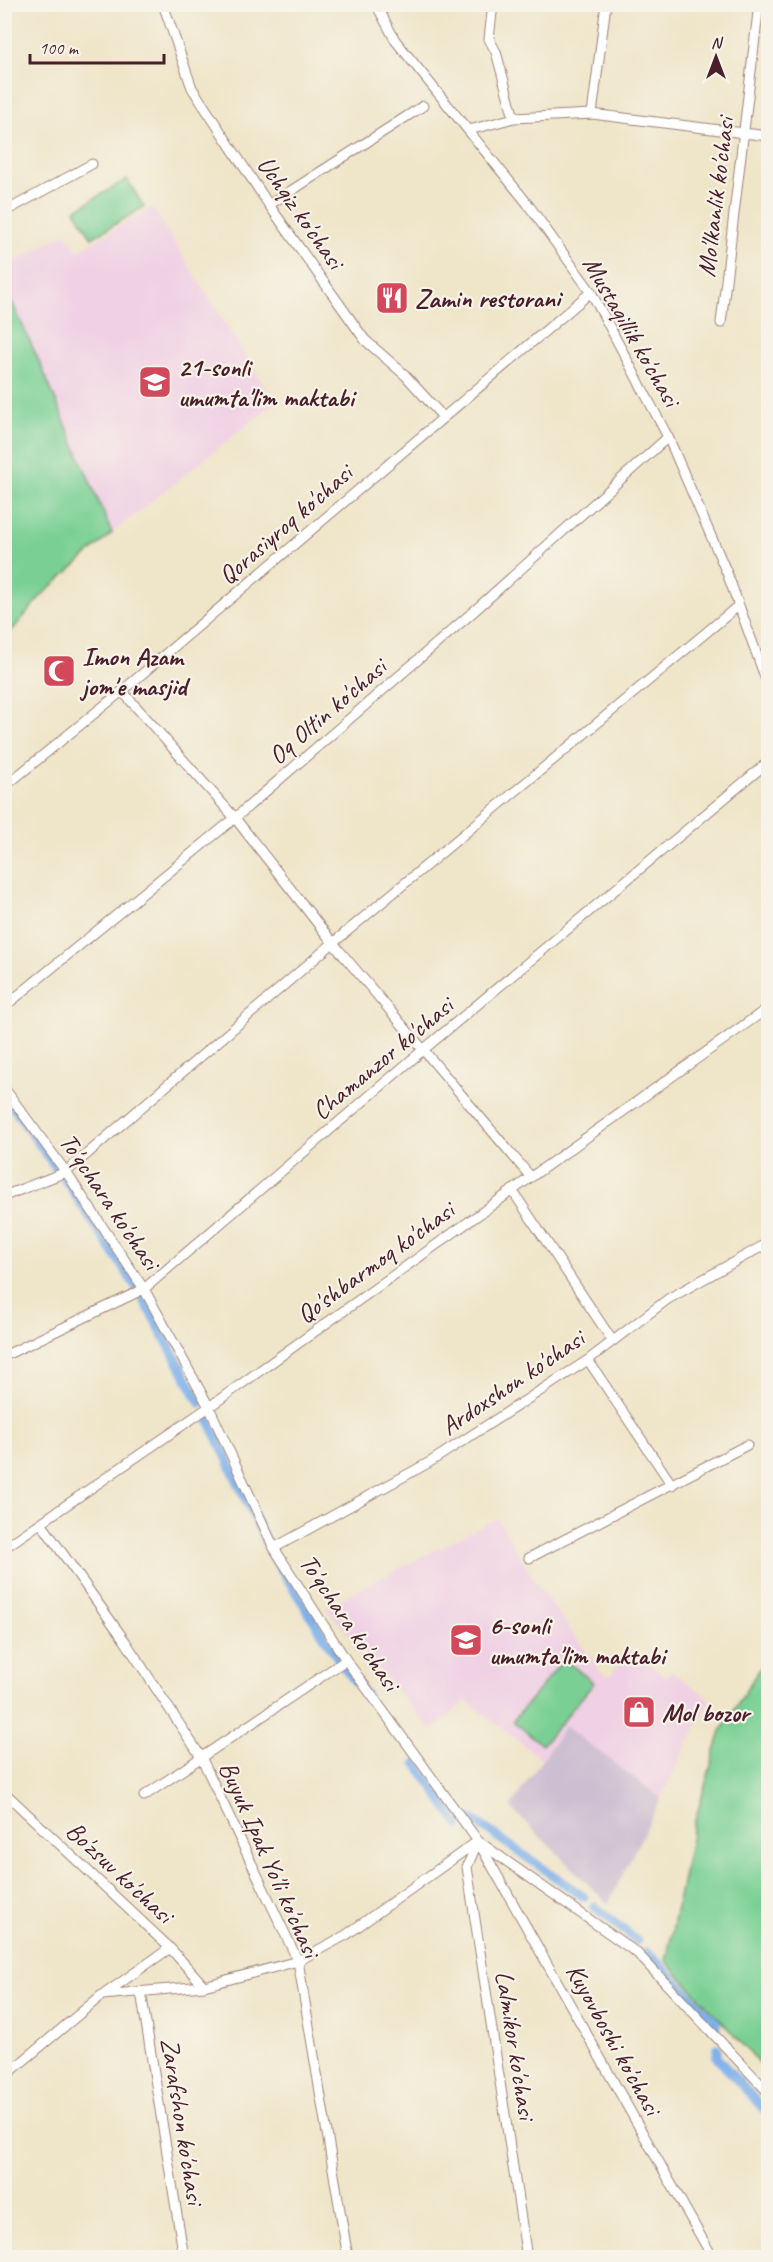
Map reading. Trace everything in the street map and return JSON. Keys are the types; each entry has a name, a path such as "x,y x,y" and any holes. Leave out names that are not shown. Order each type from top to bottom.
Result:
{"street":[{"name":"Uchqiz ko'chasi","path":"163,4 192,88 269,205 365,340 405,375 443,417"},
{"name":"Mustaqillik ko'chasi","path":"376,4 395,40 527,203 591,292 668,437 727,573 768,685"},
{"path":"493,4 489,39 496,52 514,118"},
{"path":"592,114 606,4"},
{"name":"Mo'lkanlik ko'chasi","path":"721,322 759,4"},
{"path":"269,205 423,106"},
{"path":"469,130 514,118 592,114 768,136"},
{"path":"4,212 92,164"},
{"name":"Qorasiyroq ko'chasi","path":"4,787 123,691 591,292"},
{"name":"Oq Oltin ko'chasi","path":"4,1007 235,818 473,612 668,437"},
{"path":"4,1196 66,1172 333,943 738,606"},
{"path":"123,691 235,818 333,943 530,1176"},
{"name":"Chamanzor ko'chasi","path":"4,1356 144,1289 423,1050 768,762"},
{"name":"Qo'shbarmoq ko'chasi","path":"4,1548 209,1407 768,1008"},
{"name":"To'qchara ko'chasi","path":"4,1088 66,1172 144,1289 209,1407 274,1548 346,1660 478,1841 637,1953 768,2092"},
{"path":"512,1190 612,1340"},
{"name":"Ardoxshon ko'chasi","path":"274,1548 430,1462 588,1360 669,1299 768,1243"},
{"path":"588,1360 672,1485"},
{"path":"529,1558 747,1444"},
{"name":"Buyuk Ipak Yo'li ko'chasi","path":"41,1523 125,1641 201,1757 297,1961 348,2258"},
{"path":"144,1796 346,1660"},
{"name":"Bo'zsuv ko'chasi","path":"4,1792 170,1948 204,1986"},
{"path":"102,1995 204,1986 297,1961 346,1935 478,1841"},
{"name":"Lalmikor ko'chasi","path":"478,1841 467,1867 527,2258"},
{"name":"Kuyovboshi ko'chasi","path":"478,1841 713,2258"},
{"path":"4,2077 102,1995 170,1948"},
{"name":"Zarafshon ko'chasi","path":"141,1992 184,2258"}],"shaded area":[{"name":"21-sonli umumta'lim maktabi","path":"152,207 275,403 112,533 5,287 4,260 8,265 66,233 78,251"},
{"name":"6-sonli umumta'lim maktabi","path":"497,1518 534,1580 602,1673 610,1676 630,1650 666,1677 671,1671 710,1699 661,1798 565,1726 542,1759 466,1701 432,1731 325,1607"},
{"path":"565,1726 661,1798 608,1904 510,1807"}],"green space":[{"path":"127,179 144,207 92,238 75,210"},
{"path":"5,287 112,533 41,596 5,639"},
{"path":"768,1655 768,2072 666,1961 694,1824 721,1731"},
{"path":"564,1659 594,1683 542,1745 513,1721"}],"waterway":[{"path":"14,1109 56,1168"},
{"path":"65,1180 139,1291"},
{"path":"143,1298 200,1403"},
{"path":"207,1416 271,1553 337,1657"},
{"path":"345,1669 367,1696"},
{"path":"416,1763 459,1825"},
{"path":"472,1819 584,1897"},
{"path":"594,1906 637,1941"},
{"path":"647,1952 716,2023 716,2027"},
{"path":"717,2048 717,2058 768,2114"}],"place":[{"name":"Zamin restorani","path":"392,298"},
{"name":"21-sonli umumta'lim maktabi","path":"155,382"},
{"name":"Imon Azam jom'e masjid","path":"59,671"},
{"name":"6-sonli umumta'lim maktabi","path":"466,1640"},
{"name":"Mol bozor","path":"639,1712"}]}
